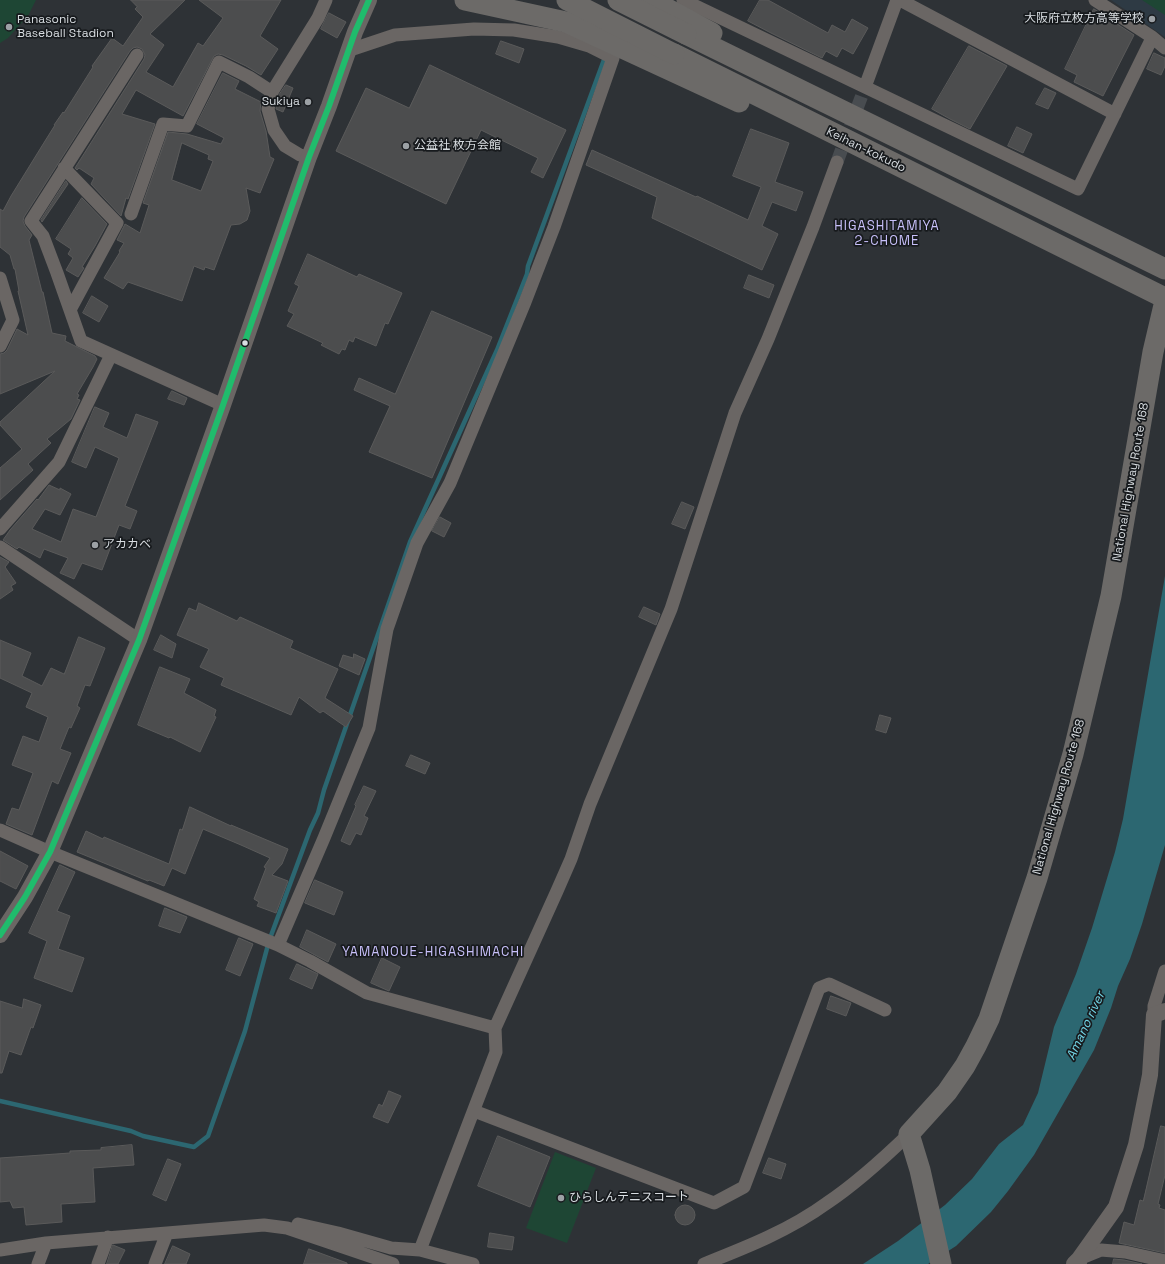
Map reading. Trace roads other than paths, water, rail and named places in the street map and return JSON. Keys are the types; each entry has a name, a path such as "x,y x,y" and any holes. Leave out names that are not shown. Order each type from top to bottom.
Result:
{"highway":[{"path":"465,0 566,22 743,104 774,104"},
{"name":"Keihan-kokudo","path":"567,0 1165,299"},
{"name":"Keihan-kokudo","path":"618,0 1165,269"},
{"path":"651,0 769,64 814,97"},
{"name":"National Highway Route 168","path":"909,1134 947,1092 965,1066 976,1046 989,1019 1037,878 1073,754 1111,596 1153,352 1165,299"},
{"path":"909,1134 920,1170 941,1264"}],"street":[{"path":"309,157 300,155 286,146 274,130 268,109 272,92 318,18 326,0"},
{"path":"0,935 24,898 50,852 139,640 223,406 309,157 350,50 355,32 369,0"},
{"path":"683,0 1078,189 1152,38"},
{"path":"865,87 897,0"},
{"path":"900,0 1115,114"},
{"path":"1095,0 1165,48"},
{"path":"278,945 369,728 387,629 417,542 450,483 525,302 554,227 613,58 589,46 558,37 514,30 474,30 395,35 350,50"},
{"path":"136,55 31,221 43,236 81,341 223,406"},
{"path":"131,214 163,124 187,126 219,62 249,77 272,92"},
{"path":"420,1250 496,1052 495,1028 571,859 590,804 671,609 735,413 768,339 810,234 836,162"},
{"path":"64,168 117,223 70,310"},
{"path":"0,278 13,320 0,346"},
{"path":"0,528 59,462 111,354"},
{"path":"0,547 139,640"},
{"path":"0,830 50,852 278,945 367,993 495,1028"},
{"path":"1078,1262 1116,1207 1136,1145 1150,1075 1159,1013 1154,1006 1165,971"},
{"path":"474,1111 714,1203 744,1187 819,988 829,984 885,1010"},
{"path":"704,1264 746,1247 791,1225 827,1204 872,1170 909,1134"},
{"path":"287,1228 295,1224 338,1233 391,1248 420,1250 473,1264"},
{"path":"0,1250 46,1242 264,1225 287,1228 393,1264"},
{"path":"155,1264 167,1233"},
{"path":"98,1264 108,1237"},
{"path":"38,1264 46,1242"},
{"path":"1078,1262 1101,1250 1125,1252 1137,1259 1165,1261"}],"water":[{"name":"Amano river","path":"1165,576 1165,845 1130,959 1118,986 1094,1050 1034,1155 991,1212 956,1246 928,1264 863,1264 898,1241 945,1205 972,1179 999,1144 1023,1125 1038,1093 1054,1027 1076,974 1092,928 1115,852 1123,819"}],"waterway":[{"path":"0,1101 194,1147 208,1136 245,1031 269,941 310,830 318,813 324,790 410,542 497,350 527,274 528,266 605,57"}],"tunnel":[{"path":"837,162 865,87"}],"place":[{"name":"大阪府立枚方高等学校","path":"1152,19"},
{"name":"Panasonic Baseball Stadion","path":"9,27"},
{"name":"Sukiya","path":"308,102"},
{"name":"公益社 枚方会館","path":"406,146"},
{"name":"アカカベ","path":"95,545"},
{"name":"ひらしんテニスコート","path":"561,1198"}],"district":[{"name":"HIGASHITAMIYA 2-CHOME","path":"887,234"},
{"name":"YAMANOUE-HIGASHIMACHI","path":"433,952"}]}
